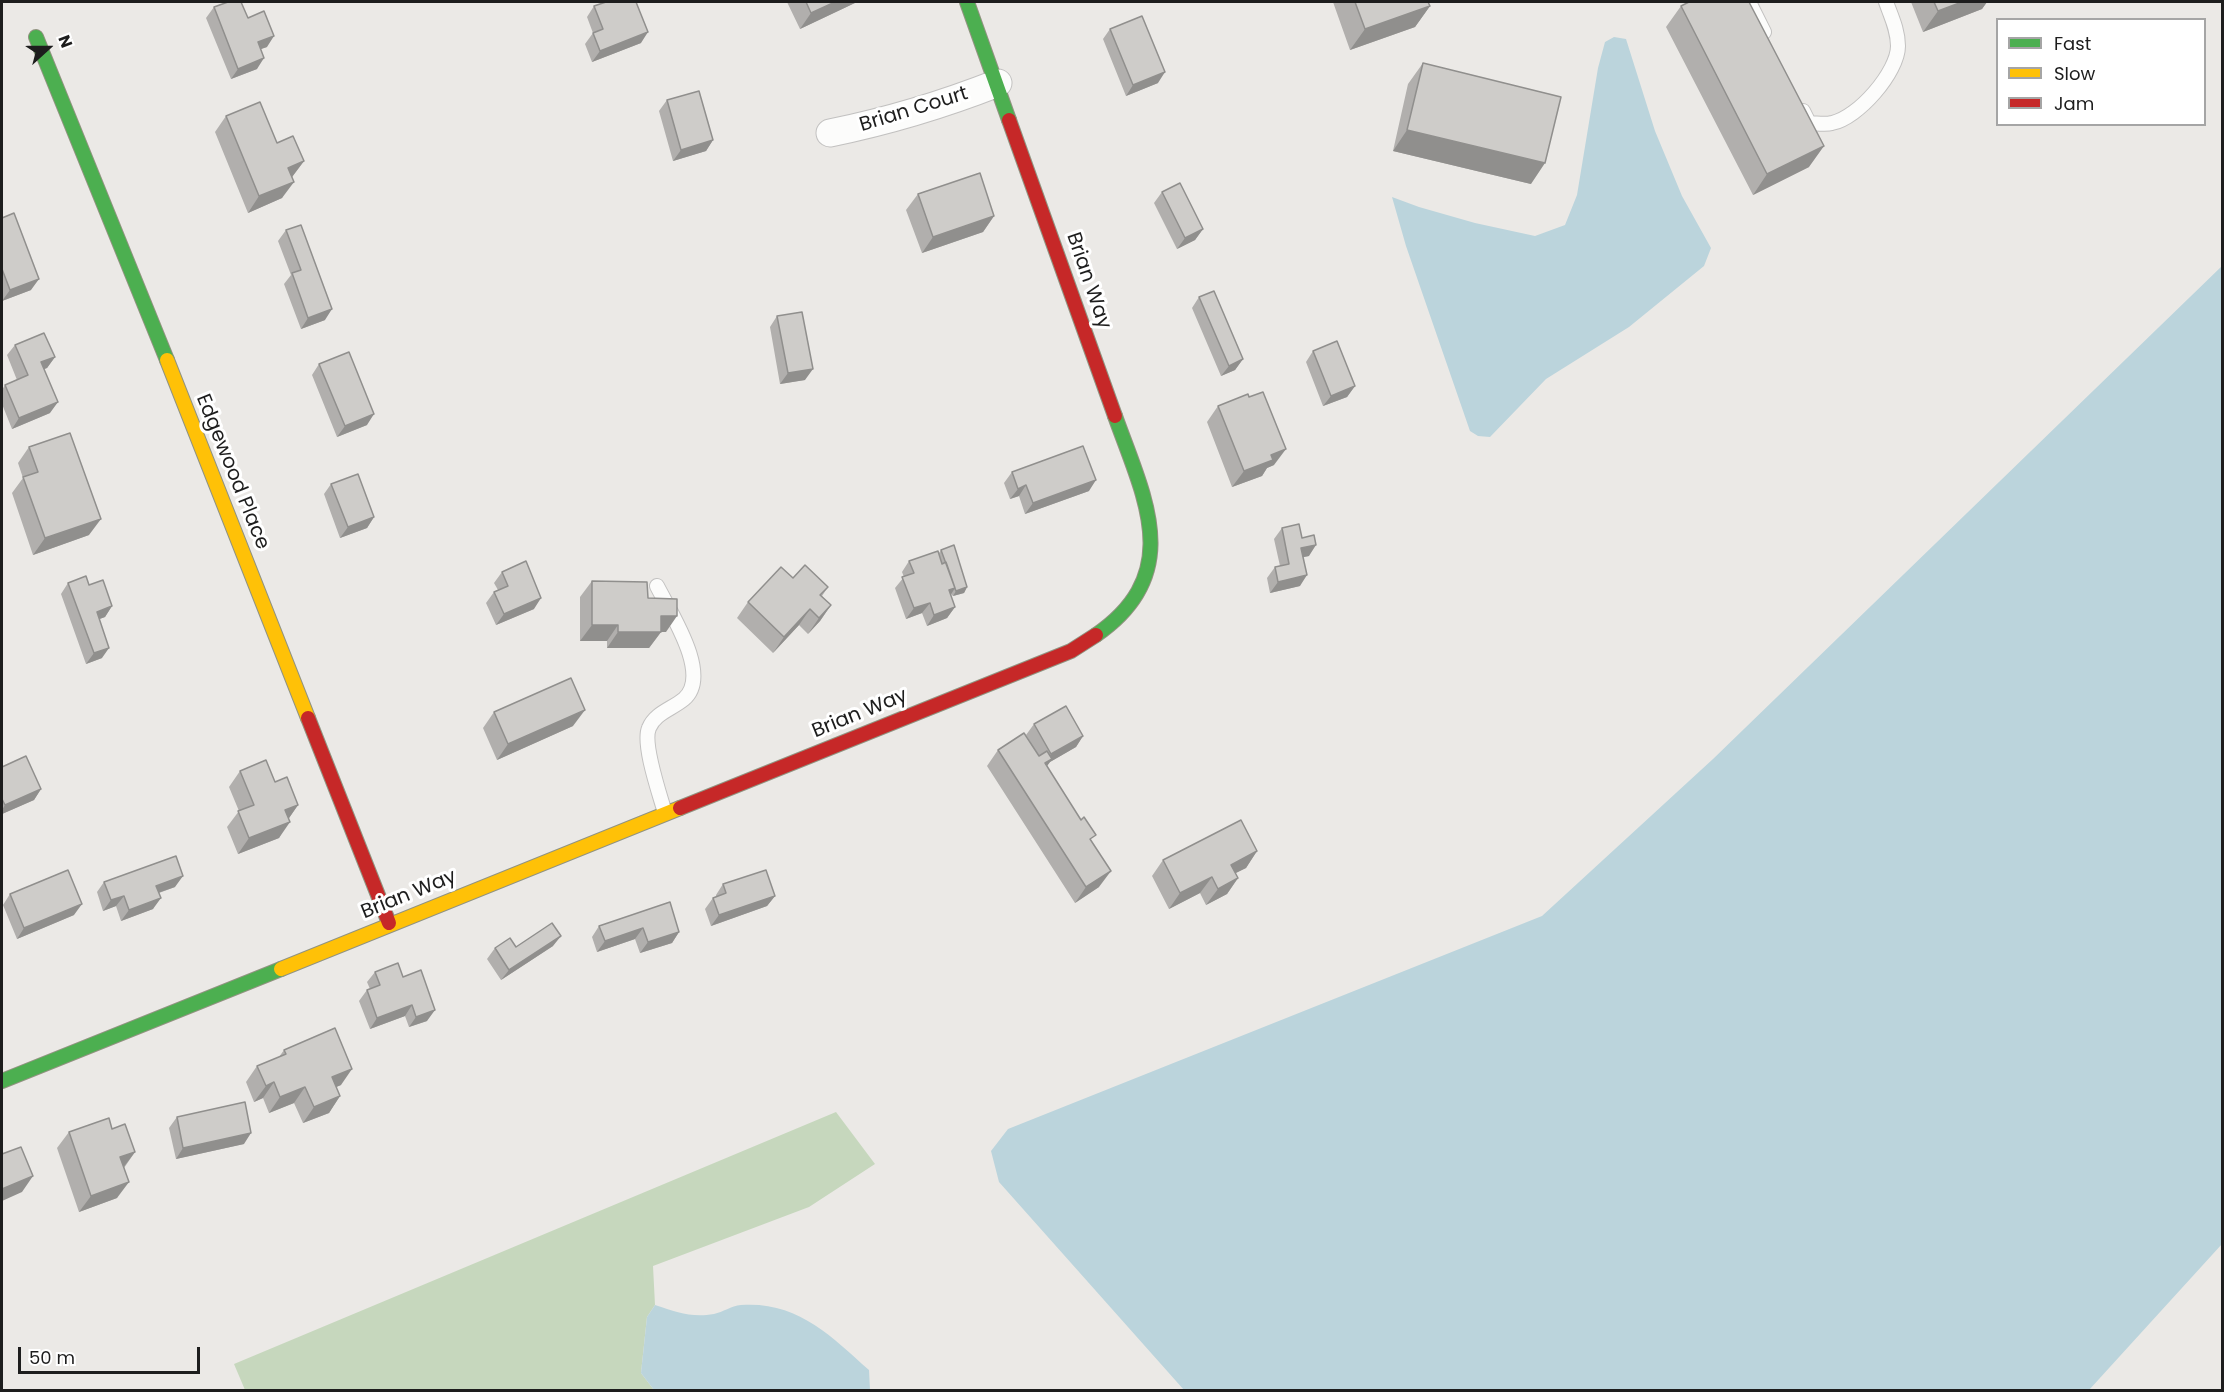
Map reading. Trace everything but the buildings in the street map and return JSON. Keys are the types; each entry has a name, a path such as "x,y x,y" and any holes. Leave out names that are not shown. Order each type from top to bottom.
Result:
{"street":[{"name":"Brian Way","path":"2,1081 1071,651 1098,635 1122,613 1141,588 1148,563 1149,511 1142,486 1131,462 967,2"},
{"name":"Edgewood Place","path":"36,37 390,923"},
{"name":"Brian Court","path":"830,133 936,107 998,84"}],"lane":[{"path":"1749,2 1769,42"},
{"path":"1799,103 1809,123 1833,123 1863,108 1891,69 1899,48 1896,27 1886,2"},
{"path":"657,586 690,653 695,677 690,692 684,699 655,718 648,729 647,740 651,762 665,813"}],"green space":[{"path":"836,1112 875,1164 809,1207 653,1266 655,1305 647,1317 641,1373 654,1390 245,1390 234,1364"}],"water":[{"path":"1614,37 1626,39 1655,131 1682,196 1711,248 1704,266 1629,327 1546,379 1490,437 1478,436 1470,431 1406,246 1392,197 1475,223 1535,236 1565,225 1577,195 1598,68 1605,42"},
{"path":"2222,266 2222,1244 2089,1390 1184,1390 999,1182 991,1151 1008,1129 1542,916 1713,759"},
{"path":"655,1305 684,1314 698,1315 714,1314 741,1305 761,1305 796,1315 826,1333 869,1370 870,1390 654,1390 641,1373 647,1317"}],"traffic: fast":[{"path":"967,2 1009,120"},
{"path":"36,37 167,360"},
{"path":"1096,635 1124,611 1141,586 1149,560 1150,533 1145,505 1115,416"},
{"path":"2,1081 281,969"}],"traffic: slow":[{"path":"167,360 308,718"},
{"path":"281,969 680,808"}],"traffic: jam":[{"path":"1009,120 1115,416"},
{"path":"680,808 1071,651 1096,635"},
{"path":"308,718 389,923"}]}
